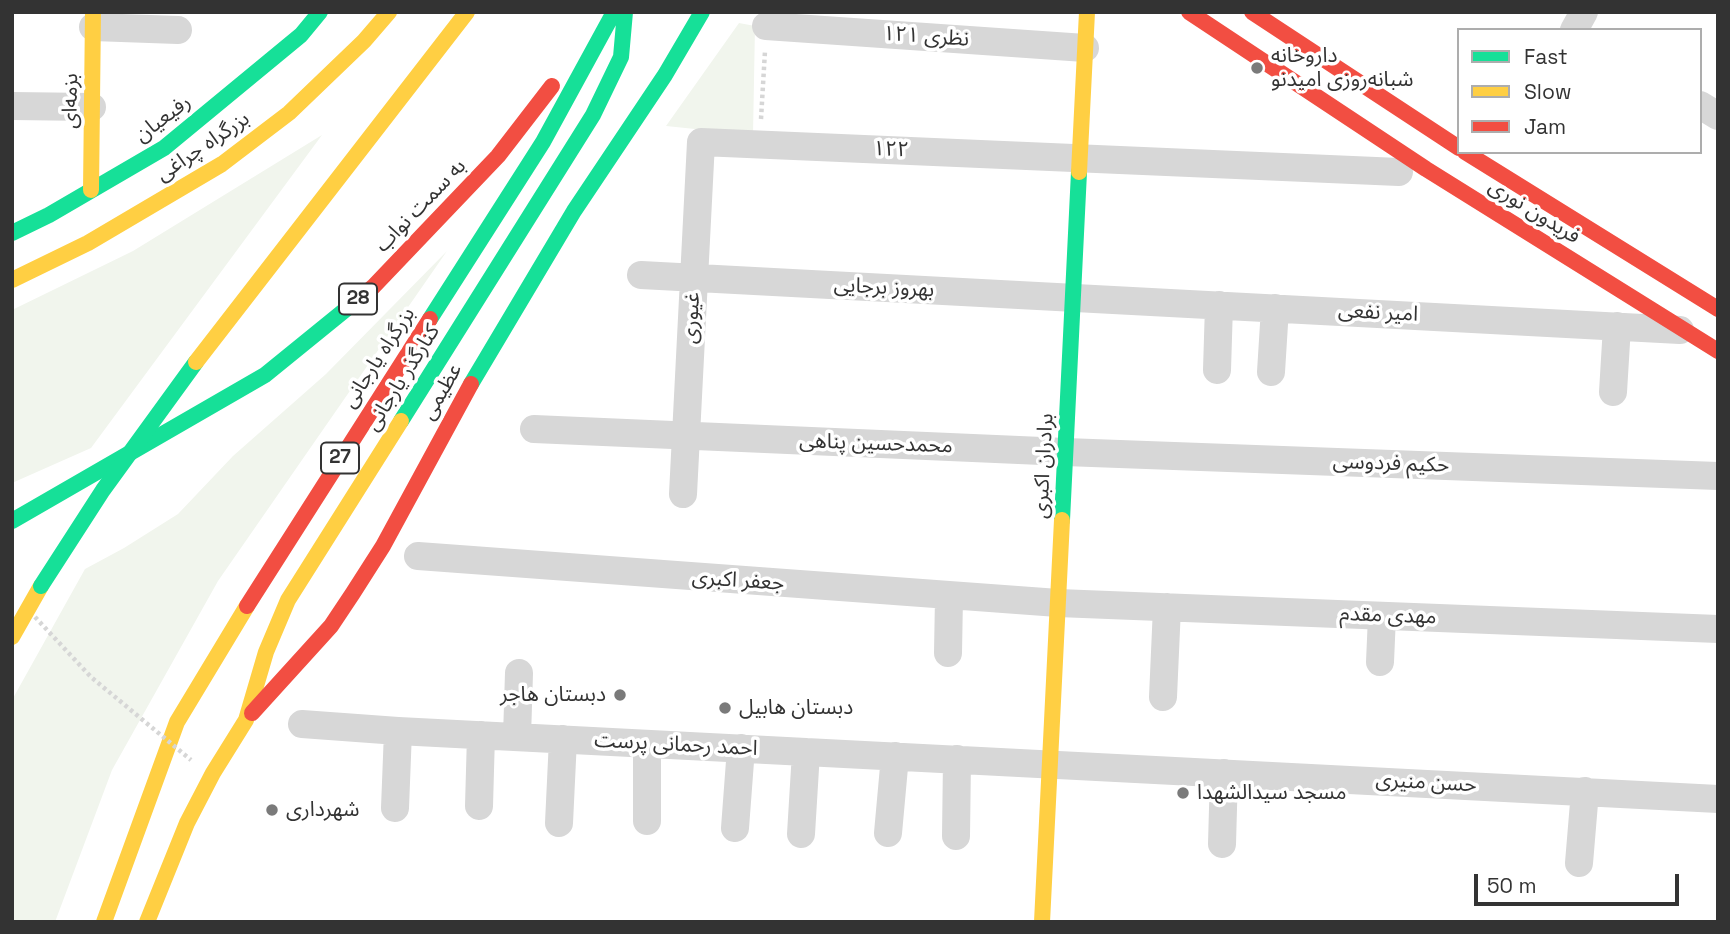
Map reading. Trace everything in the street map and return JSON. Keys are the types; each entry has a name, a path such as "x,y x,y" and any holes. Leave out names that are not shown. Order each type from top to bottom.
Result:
{"main road":[{"name":"رفیعیان","path":"12,233 49,215 164,148 301,35 320,12"},
{"name":"بزرگراه چراغی","path":"12,280 88,243 222,164 289,113 364,41 389,12"},
{"path":"12,637 41,586 103,490 182,380 339,181 467,12"},
{"name":"به سمت نواب","path":"12,519 265,375 373,287 498,156 608,12"},
{"name":"بزرگراه یارجانی","path":"104,922 177,722 270,567 543,142 614,12"},
{"name":"کنارگذر یارجانی","path":"147,922 187,823 213,773 246,720 278,621 301,579 593,116 621,57 625,12"},
{"path":"665,75 702,12"},
{"path":"665,75 719,12"},
{"name":"برادران اکبری","path":"1042,922 1087,12"},
{"name":"فریدون نوری","path":"1189,12 1718,309"},
{"path":"1252,12 1457,147"},
{"name":"بزمه‌ای","path":"91,190 93,20"},
{"name":"عظیمی","path":"246,720 331,626 353,593 383,546 433,448 498,335 573,211 665,75"},
{"name":"فریدون نوری","path":"1467,154 1486,178 1682,330 1718,351"},
{"path":"301,579 299,598 302,609"},
{"path":"316,622 323,622 332,615 353,593"}],"street":[{"path":"93,20 178,30"},
{"name":"نظری ۱۲۱","path":"766,26 1085,48"},
{"path":"12,106 92,107"},
{"path":"1702,106 1718,116"},
{"name":"۱۲۲","path":"701,142 1399,172"},
{"name":"غیوری","path":"683,494 701,142"},
{"path":"12,212 49,215"},
{"name":"بهروز برجایی","path":"641,275 1073,298"},
{"name":"امیر نفعی","path":"1073,298 1276,308 1385,305 1682,330"},
{"path":"1217,370 1219,305"},
{"path":"1271,372 1276,308"},
{"path":"1613,392 1617,326"},
{"name":"محمدحسین پناهی","path":"534,429 1065,452"},
{"name":"حکیم فردوسی","path":"1065,452 1718,476"},
{"name":"جعفر اکبری","path":"418,556 1058,603"},
{"path":"948,597 948,653"},
{"name":"مهدی مقدم","path":"1058,603 1718,629"},
{"path":"1163,697 1167,607"},
{"path":"1380,662 1382,616"},
{"path":"517,737 519,673"},
{"name":"احمد رحمانی پرست","path":"302,724 481,736 1050,764"},
{"path":"395,808 398,731"},
{"path":"479,806 481,736"},
{"path":"559,823 563,739"},
{"path":"647,744 647,821"},
{"path":"736,828 741,748"},
{"path":"801,834 806,752"},
{"path":"888,833 895,756"},
{"path":"956,836 957,759"},
{"name":"حسن منیری","path":"1050,764 1718,799"},
{"path":"1222,844 1224,774"},
{"path":"1579,863 1585,791"}],"path":[{"path":"759,144 766,26"},
{"path":"30,611 91,677 191,760"}],"shaded area":[{"path":"739,23 755,26 753,135 666,126"},
{"path":"322,135 91,448 12,483 12,310 133,251"},
{"path":"447,251 218,581 112,770 55,922 12,922 12,700 85,569 178,514 233,456 326,374"}],"traffic: fast":[{"path":"12,233 49,215 164,148 301,35 320,12"},
{"path":"430,319 543,142 614,12"},
{"path":"401,421 593,115 621,57 625,12"},
{"path":"471,384 574,211 665,75 702,12"},
{"path":"1062,520 1079,172"},
{"path":"12,521 265,375 361,297"},
{"path":"41,586 103,490 196,362"}],"traffic: slow":[{"path":"91,190 93,12"},
{"path":"12,280 88,243 222,164 289,113 364,41 389,12"},
{"path":"196,362 467,12"},
{"path":"1079,172 1087,12"},
{"path":"147,922 187,823 213,773 246,720 266,652 288,600 401,421"},
{"path":"1042,922 1062,520"},
{"path":"12,637 41,586"},
{"path":"104,922 177,722 247,606"}],"traffic: jam":[{"path":"1189,12 1426,169 1718,351"},
{"path":"1252,12 1457,147"},
{"path":"361,297 498,156 552,86"},
{"path":"1468,154 1718,309"},
{"path":"247,606 430,319"},
{"path":"252,713 331,626 353,593 383,546 471,384"}],"place":[{"name":"داروخانه شبانه‌روزی امیدنو","path":"1257,68"},
{"name":"دبستان هاجر","path":"620,695"},
{"name":"دبستان هابیل","path":"725,708"},
{"name":"مسجد سیدالشهدا","path":"1183,793"},
{"name":"شهرداری","path":"272,810"}]}
